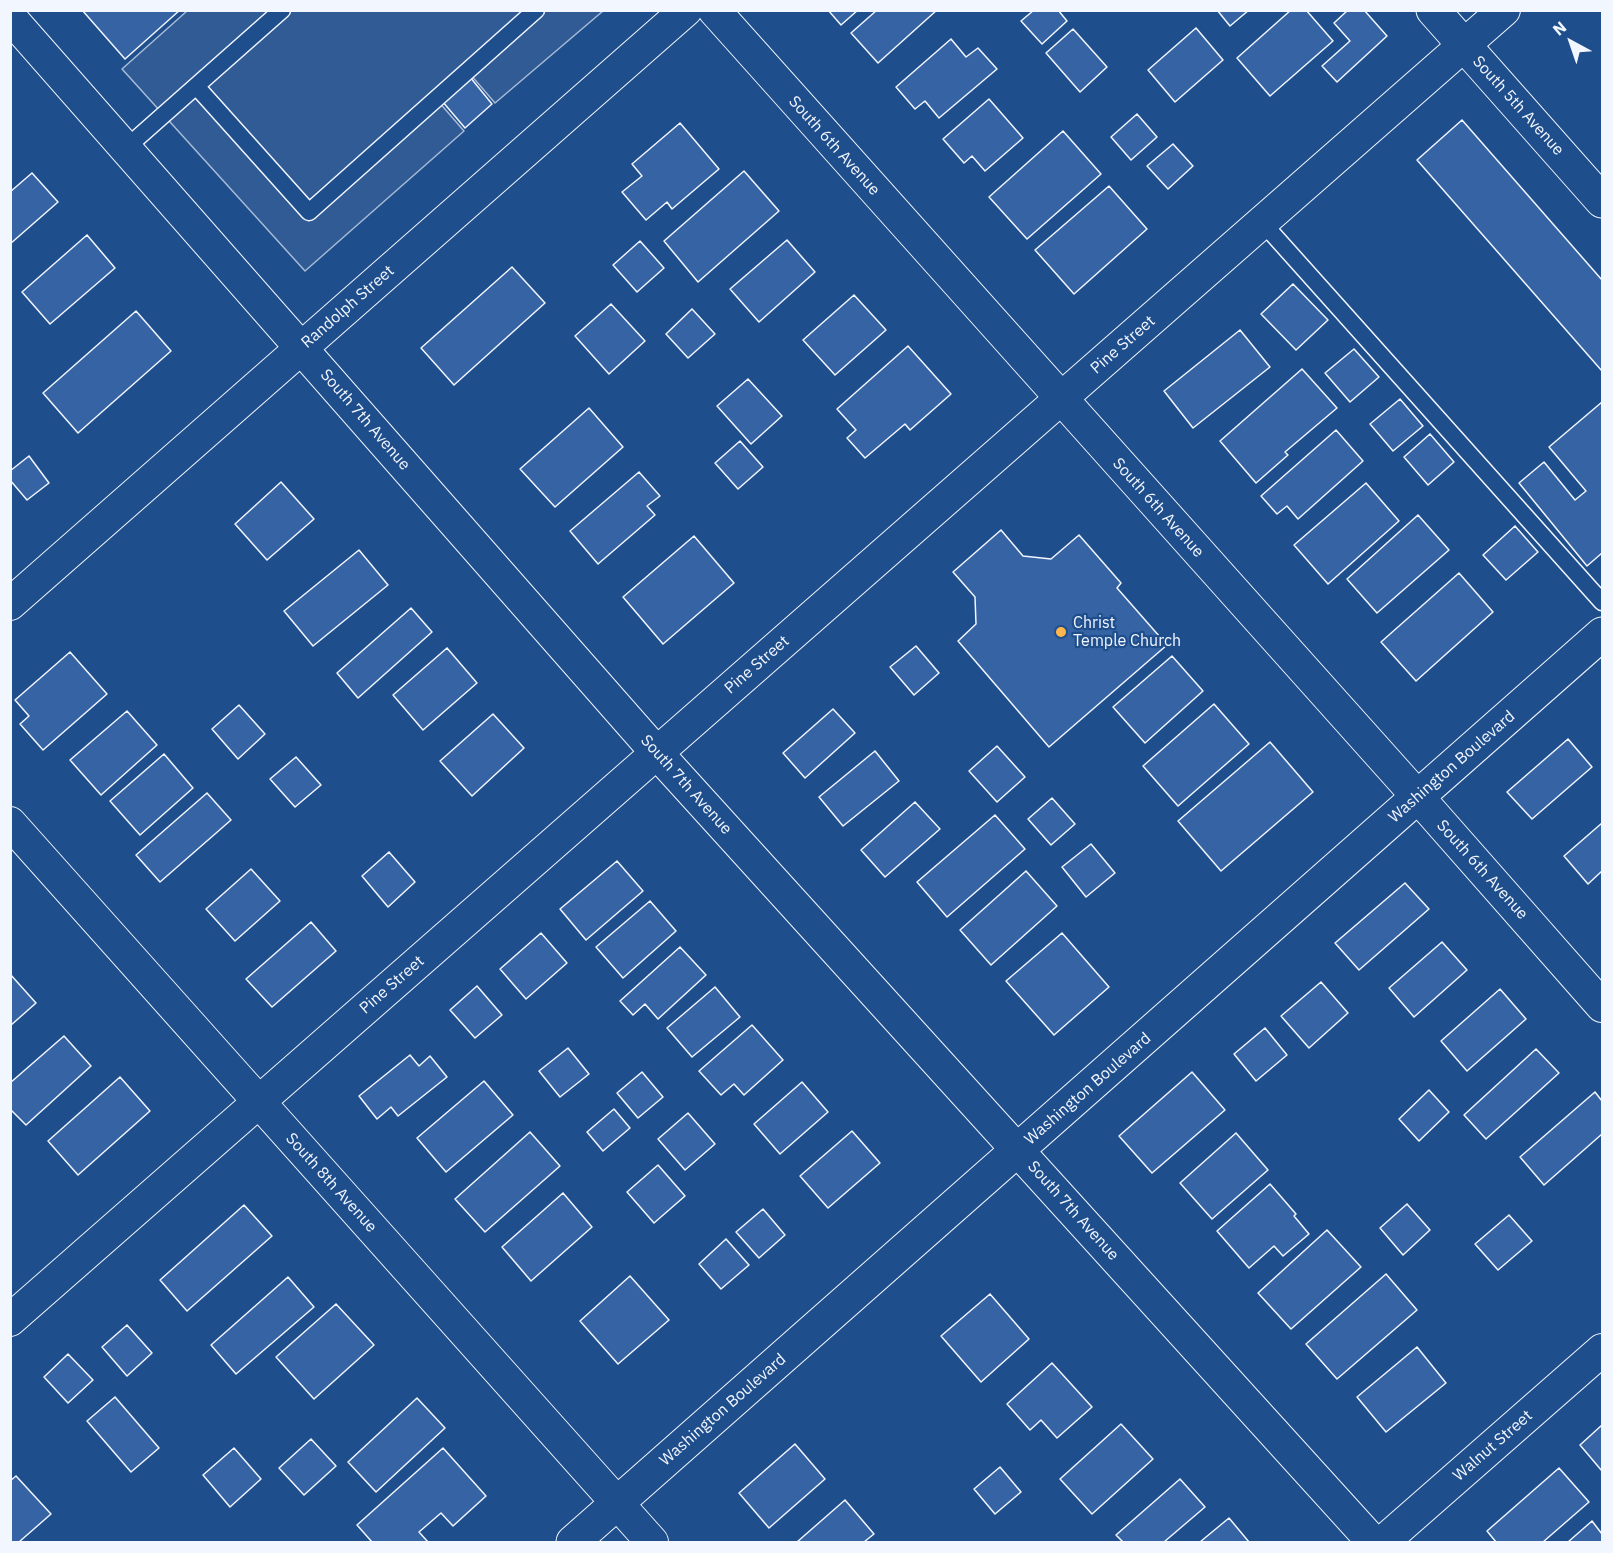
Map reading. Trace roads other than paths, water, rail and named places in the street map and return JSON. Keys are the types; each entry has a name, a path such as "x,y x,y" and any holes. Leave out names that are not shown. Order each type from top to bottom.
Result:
{"street":[{"name":"Randolph Street","path":"10,604 687,10"},
{"name":"South 6th Avenue","path":"714,10 1602,1006"},
{"name":"South 5th Avenue","path":"1433,10 1602,201"},
{"name":"Pine Street","path":"10,1320 1504,10"},
{"name":"South 7th Avenue","path":"10,17 657,753 1373,1542"},
{"name":"Washington Boulevard","path":"573,1542 1602,634"},
{"name":"South 8th Avenue","path":"10,823 652,1542"},
{"name":"Walnut Street","path":"1383,1542 1602,1350"}],"lane":[{"path":"126,148 282,10"},
{"path":"196,86 309,212 536,10"},
{"path":"1262,222 1602,602"}],"place":[{"name":"Christ Temple Church","path":"1061,632"}]}
